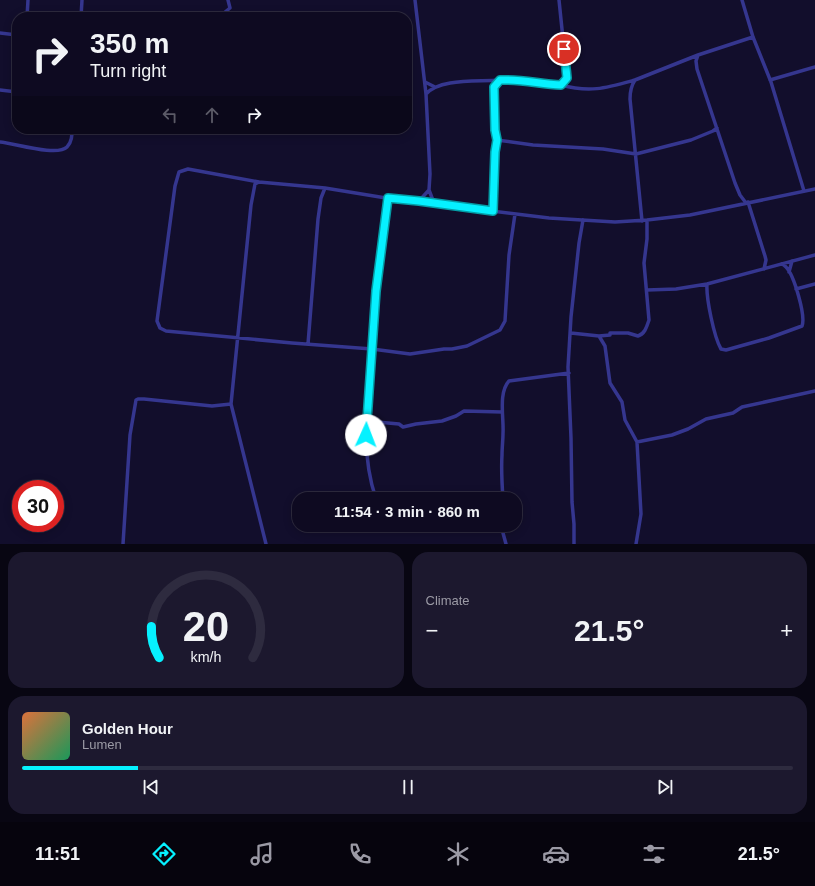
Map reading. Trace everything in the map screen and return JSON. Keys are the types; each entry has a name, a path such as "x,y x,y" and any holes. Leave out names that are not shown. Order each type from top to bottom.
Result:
{"street":[{"path":"27,12 28,0"},
{"path":"226,12 231,6 228,0"},
{"path":"415,0 426,94 430,174 429,190 434,203"},
{"path":"559,0 567,78 572,88"},
{"path":"742,0 753,36 770,80 804,191"},
{"path":"81,1 81,12"},
{"path":"0,33 12,34"},
{"path":"426,94 435,87 453,83 500,80 521,80 588,90 607,88 635,80 698,55 753,36"},
{"path":"698,55 696,61 697,69 737,188 747,202 766,260 764,269"},
{"path":"770,80 815,67"},
{"path":"561,85 567,78"},
{"path":"494,87 500,80"},
{"path":"635,80 630,90 642,221"},
{"path":"489,81 494,87 495,130 497,140 495,152 493,211"},
{"path":"425,82 435,87"},
{"path":"0,90 12,91"},
{"path":"497,140 533,145 603,149 636,154 691,140 717,128"},
{"path":"713,131 719,134"},
{"path":"0,142 48,150 65,148 71,140 72,134"},
{"path":"515,214 509,255 505,321 500,330 467,346 410,354 372,349 163,330 158,326 157,311 164,276 175,186 179,172 188,169 259,182 325,188 388,198 515,214 615,222 642,221 690,215 815,188"},
{"path":"259,182 255,184 251,205 231,404 265,543 260,544"},
{"path":"308,344 318,219 321,198 325,188"},
{"path":"419,201 429,190"},
{"path":"374,492 370,481 366,454 366,421 376,291 388,198"},
{"path":"574,544 568,367 579,243 583,220"},
{"path":"570,333 599,336 610,335 610,333 638,336 643,333 648,326 649,320 644,262 647,239 647,220"},
{"path":"647,290 676,289 707,284 815,255"},
{"path":"766,260 773,266"},
{"path":"790,272 792,261"},
{"path":"707,284 710,311 721,350 769,338 802,326 804,322 801,304 790,272 781,264"},
{"path":"796,289 815,284"},
{"path":"599,336 605,346 610,383 622,402 625,420 637,442 641,514 636,544"},
{"path":"503,492 502,412 504,388 508,381 569,373"},
{"path":"637,442 672,435 688,429 706,419 733,413 742,407 815,391"},
{"path":"123,544 130,435 136,400 138,398 212,406 231,404"},
{"path":"366,421 400,424 403,427 442,421 456,416 464,411 502,412"},
{"path":"503,532 506,544"}],"route":[{"path":"366,435 376,291 383,227 388,198 493,211 495,152 497,140 495,130 494,87 500,80 521,80 561,85 567,78 564,49"}]}
